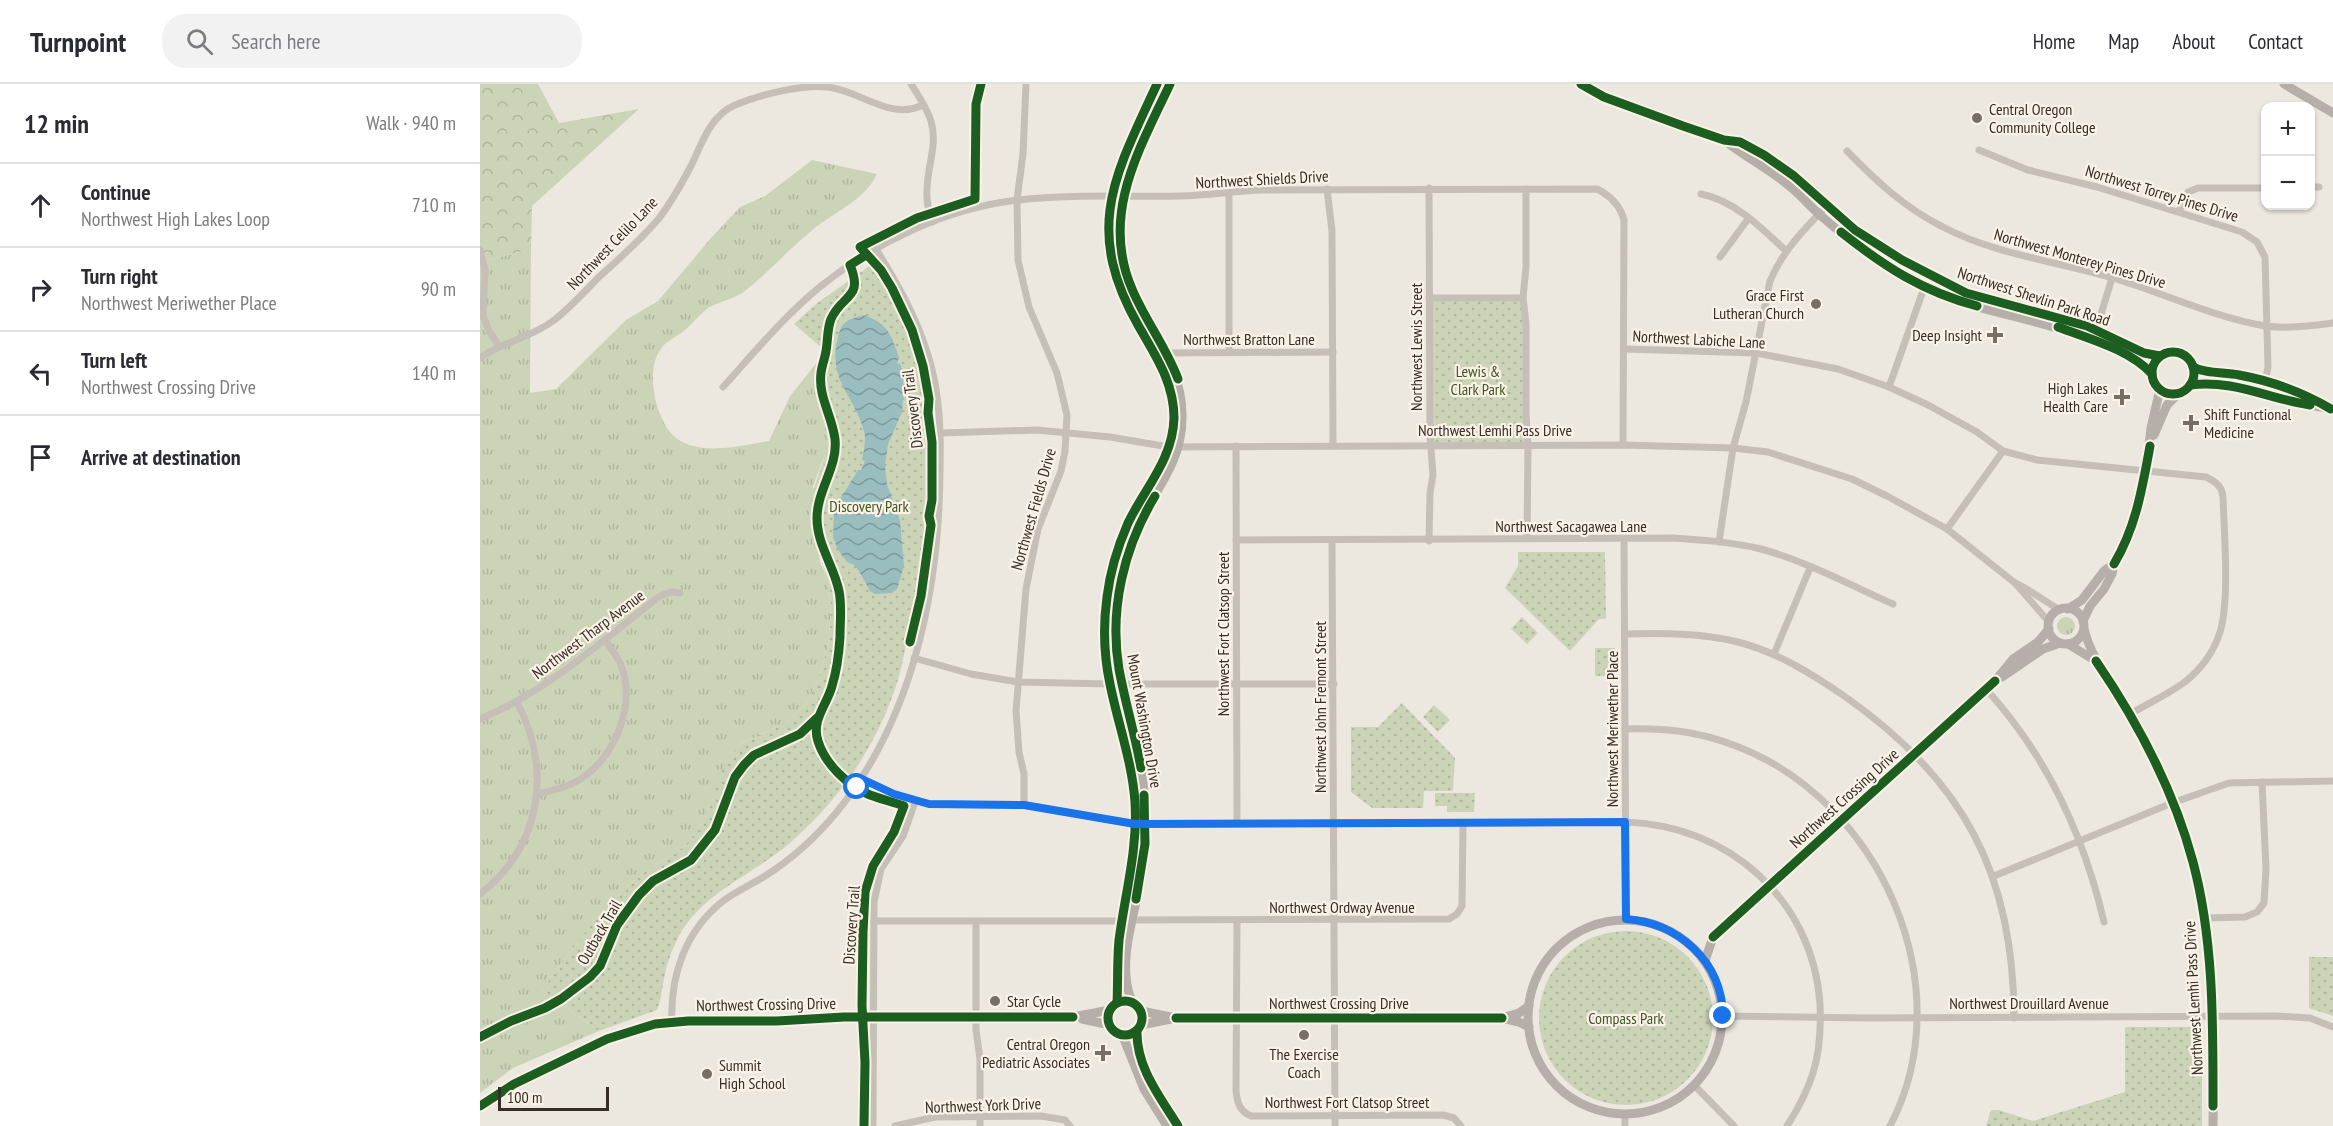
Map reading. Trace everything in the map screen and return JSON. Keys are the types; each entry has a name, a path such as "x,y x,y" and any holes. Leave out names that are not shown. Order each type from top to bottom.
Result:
{"main road":[{"name":"Mount Washington Drive","path":"1132,1002 1126,976 1127,921 1135,801 1129,756 1110,684 1106,659 1105,617 1112,571 1128,523 1174,446 1174,419 1170,386 1123,296 1110,254 1109,235 1112,196 1118,171 1157,84"},
{"name":"Mount Washington Drive","path":"1114,1007 1118,960 1143,862 1146,824 1142,772 1122,684 1117,646 1116,627 1121,578 1135,535 1170,469 1183,415 1178,380 1142,310 1124,267 1119,234 1123,195 1138,153 1170,84"},
{"name":"Northwest Shevlin Park Road","path":"1581,84 1604,97 1724,140 1740,142 1764,155 1794,176 1826,207 1878,246 1966,293 2060,318 2096,330 2144,353 2160,356"},
{"path":"2283,84 2333,113"},
{"name":"Northwest Shevlin Park Road","path":"1724,140 1740,154 1763,167 1793,189 1818,214 1882,264 1923,288 1963,302 2058,327 2093,340 2139,363 2152,374"},
{"path":"2178,394 2160,389 2152,374 2153,367 2160,356 2178,353 2189,359 2193,367 2190,385"},
{"path":"2193,367 2207,372 2265,380 2308,395 2332,409"},
{"path":"2150,446 2167,405 2190,385 2206,382 2332,409"},
{"path":"2114,564 2104,571 2082,600 2051,617 2049,626 2052,638 2064,644 2078,639 2090,606 2104,589 2112,574 2114,564 2133,525 2146,472 2151,428 2160,389"},
{"path":"2064,609 2077,612 2083,625"},
{"name":"Northwest Lemhi Pass Drive","path":"2083,625 2096,661 2130,714 2172,803 2193,861 2204,918 2213,1016 2213,1126"},
{"name":"Northwest Crossing Drive","path":"1995,681 2013,659 2038,642 2049,626"},
{"name":"Northwest Lemhi Pass Drive","path":"2064,644 2096,661"},
{"name":"Northwest Crossing Drive","path":"1705,961 1713,938 1986,688 2043,649 2064,644"},
{"path":"1626,919 1662,927 1689,944 1705,961 1720,990 1723,1016 1713,1059 1695,1086 1666,1106 1636,1114 1605,1113 1581,1105 1560,1091 1539,1064 1529,1027 1529,1006 1536,980 1555,949 1573,935 1593,925 1626,919"},
{"name":"Northwest Crossing Drive","path":"1689,944 1713,938"},
{"path":"1139,1028 1130,1034 1122,1035 1114,1031 1108,1016 1114,1007 1124,1001 1132,1002 1141,1011 1137,1046 1146,1072 1178,1126"},
{"name":"Northwest Crossing Drive","path":"1502,1018 1517,1014 1529,1006"},
{"name":"Northwest Crossing Drive","path":"1073,1017 1114,1007"},
{"name":"Northwest Crossing Drive","path":"1141,1011 1176,1018 1502,1018 1529,1027"},
{"name":"Northwest Crossing Drive","path":"480,1106 514,1084 608,1039 634,1029 672,1022 1073,1017 1110,1025"},
{"name":"Northwest Crossing Drive","path":"1139,1028 1176,1018"},
{"path":"1122,1035 1144,1089 1167,1126"}],"street":[{"path":"910,84 931,119 933,129 933,157 927,190 927,207 933,222"},
{"name":"Northwest Fields Drive","path":"1024,805 1024,774 1017,734 1018,682 1029,570 1038,529 1061,471 1067,432 1064,395 1035,323 1020,273 1017,200 1023,154 1026,84"},
{"name":"Northwest Celilo Lane","path":"480,358 499,346 521,339 553,321 660,217 676,194 709,128 720,115 733,106 798,88 814,86 844,91 895,110 911,111 923,105"},
{"name":"Northwest Torrey Pines Drive","path":"1978,150 2028,170 2179,211 2251,237 2262,248 2265,257 2268,367 2263,393"},
{"name":"Northwest Monterey Pines Drive","path":"1847,151 1883,188 1916,212 1943,227 1997,249 2112,278 2244,321 2268,326 2333,323"},
{"name":"Northwest Lewis Street","path":"1429,188 1430,445 1433,475 1430,492 1429,541"},
{"path":"2179,211 2188,192 2199,188 2261,188"},
{"path":"1327,189 1332,231 1334,446"},
{"path":"1526,189 1526,267 1522,298 1526,324 1527,538"},
{"name":"Northwest Shields Drive","path":"723,387 769,336 819,288 850,265 876,249 933,222 975,208 1017,200 1123,195 1229,194 1263,190 1597,189 1607,194 1618,205 1624,220 1623,445"},
{"path":"1229,194 1229,352"},
{"path":"1701,194 1715,198 1748,219 1786,251"},
{"path":"1719,542 1733,448 1746,402 1770,281 1786,251 1826,207"},
{"path":"1720,257 1748,219"},
{"path":"480,249 485,270 483,316 499,346"},
{"path":"672,1022 675,977 681,958 699,926 721,902 766,875 818,833 862,779 892,723 924,623 936,543 941,433 933,378 916,321 902,291 876,249"},
{"path":"2093,340 2112,278"},
{"path":"1889,387 1923,288"},
{"path":"1429,298 1522,298"},
{"name":"Northwest Labiche Lane","path":"1624,349 1756,353 1838,369 1889,387 1928,405 1977,432 2003,451 2037,460 2206,477 2219,485 2223,497 2224,615 2216,644 2197,670 2173,690 2130,714"},
{"name":"Northwest Bratton Lane","path":"1166,353 1332,352"},
{"name":"Northwest Lemhi Pass Drive","path":"941,433 1015,430 1067,432 1174,446 1623,445 1733,448 1768,452 1852,479 1947,529 2015,583 2049,626"},
{"name":"Northwest Fort Clatsop Street","path":"1236,446 1237,822"},
{"path":"1947,529 2003,451"},
{"name":"Northwest Sacagawea Lane","path":"1236,540 1429,541 1673,538 1719,542 1761,549 1893,604"},
{"name":"Northwest Meriwether Place","path":"1624,539 1626,919"},
{"name":"Northwest John Fremont Street","path":"1332,541 1335,1126"},
{"path":"1774,654 1810,568"},
{"name":"Northwest Lemhi Pass Drive","path":"2015,583 2028,588 2045,602 2064,609"},
{"name":"Northwest Tharp Avenue","path":"480,719 517,702 562,674 660,596 671,592 680,593"},
{"path":"1625,634 1695,635 1736,642 1774,654 1836,690 1870,715 1914,754 1966,819 1979,841 1994,876 2002,902 2009,940 2014,989 2014,1018"},
{"path":"538,794 563,787 585,777 608,752 617,733 623,716 625,679 621,665 605,640"},
{"path":"914,658 971,674 1018,682 1110,684"},
{"path":"1122,684 1334,684"},
{"path":"1986,688 2041,764 2064,805 2091,870 2104,922"},
{"path":"480,894 507,868 519,850 527,833 538,794 535,748 525,717 517,702"},
{"path":"1625,729 1665,728 1701,735 1737,746 1771,763 1806,786 1842,820 1882,877 1901,919 1913,968 1918,1017 1916,1055 1910,1079 1903,1102 1890,1126"},
{"path":"862,779 915,802 946,806 1024,805 1135,824 1625,822 1670,827 1706,839 1736,856 1770,885 1789,911 1806,942 1819,986 1820,1040 1814,1072 1801,1103 1787,1126"},
{"path":"1994,876 2172,803 2229,783 2333,781"},
{"path":"2204,918 2245,916 2257,912 2264,903 2266,869 2262,782"},
{"path":"873,1126 875,893 881,869 903,836 915,802"},
{"name":"Northwest Ordway Avenue","path":"874,921 1442,920 1457,914 1461,909 1463,823"},
{"name":"Northwest Fort Clatsop Street","path":"1237,920 1236,1090 1237,1101 1241,1109 1251,1116 1443,1115 1454,1118 1461,1126"},
{"path":"976,921 976,1017 980,1059 980,1126"},
{"name":"Northwest Drouillard Avenue","path":"1723,1016 1821,1018 2302,1016 2333,1027"},
{"path":"1695,1086 1734,1126"},
{"path":"1625,1114 1625,1126"},
{"name":"Northwest York Drive","path":"895,1126 935,1117 1055,1117 1065,1120 1070,1126"}],"green space":[{"path":"480,84 538,84 559,123 639,109 532,206 531,249 480,262"},
{"path":"812,160 877,174 856,200 809,233 745,291 708,308 685,330 665,344 657,354 654,364 653,387 662,420 676,438 700,447 729,448 769,441 790,396 819,360 815,372 814,388 828,447 813,486 820,562 828,579 831,608 828,647 819,678 807,702 789,721 740,744 720,775 712,801 698,830 684,847 643,873 622,891 589,927 542,990 599,1031 513,1068 480,1093 480,262 531,249 530,393 556,389 626,320 658,301 740,207 765,196"},
{"name":"Discovery Park","path":"871,265 882,276 895,298 915,346 926,396 930,448 929,536 926,561 893,696 867,751 832,800 812,823 776,854 717,894 692,917 675,943 665,973 657,1010 599,1031 542,990 589,927 622,891 643,873 684,847 698,830 712,801 719,775 740,744 789,721 807,702 819,678 828,647 831,608 828,579 813,539 808,506 828,446 814,388 815,372 822,348 794,324 816,304"},
{"name":"Lewis & Clark Park","path":"1429,298 1523,298 1528,445 1430,445"},
{"path":"1518,552 1605,552 1606,619 1599,619 1570,651 1505,588 1518,566"},
{"path":"1522,617 1538,633 1527,644 1511,629"},
{"path":"2066,617 2072,620 2075,626 2072,632 2066,635 2060,632 2057,626 2060,620"},
{"path":"1595,648 1615,648 1615,676 1595,676"},
{"path":"1402,703 1455,758 1453,791 1424,791 1423,808 1372,808 1351,792 1351,727 1378,727"},
{"path":"1434,705 1450,720 1438,732 1423,717"},
{"path":"1435,793 1475,793 1474,812 1447,812 1447,806 1435,806"},
{"name":"Compass Park","path":"1626,931 1643,932 1659,937 1675,945 1688,956 1699,969 1707,985 1712,1001 1712,1035 1707,1051 1699,1067 1688,1080 1675,1091 1659,1099 1643,1104 1626,1105 1609,1104 1593,1099 1577,1091 1564,1080 1553,1067 1545,1051 1540,1035 1539,1018 1540,1001 1545,985 1553,969 1564,956 1577,945 1593,937 1609,932"},
{"path":"2309,957 2333,957 2333,1016 2309,1008"},
{"path":"2125,1027 2202,1027 2202,1126 1986,1126 1991,1110 1999,1110 2033,1121 2125,1092"}],"water":[{"path":"864,315 878,322 891,336 899,358 897,363 901,365 904,388 902,412 888,444 885,466 887,484 900,520 904,566 897,589 892,593 875,594 870,591 859,571 847,562 838,550 833,537 834,509 865,461 862,460 865,444 864,432 859,416 839,377 835,355 842,326"}],"cycle path":[{"name":"Discovery Trail","path":"910,642 921,596 931,525 929,516 932,500 932,442 928,413 929,399 923,366 912,330 881,270 860,247 917,218 975,199 976,104 981,84"},
{"path":"1117,1003 1119,940 1135,837 1135,802 1128,757 1106,663 1106,608 1110,578 1121,541 1128,523 1169,447 1174,418 1171,392 1162,369 1121,291 1112,259 1109,230 1111,202 1118,175 1157,84"},
{"path":"1170,84 1146,133 1127,184 1120,235 1123,262 1132,289 1178,379"},
{"path":"1581,84 1604,97 1724,140 1740,142 1764,155 1794,176 1855,230 1902,260 1966,293 2087,326 2144,353 2160,356"},
{"path":"1841,232 1889,267 1921,285 1977,306"},
{"name":"Discovery Trail","path":"864,1126 865,1062 862,1006 865,892 873,866 894,832 904,806 870,795 846,780 826,758 816,733 818,719 830,693 835,674 841,614 837,582 820,537 817,518 820,498 831,469 835,449 835,439 823,398 821,373 831,319 853,290 854,276 850,265 866,255"},
{"path":"2058,327 2120,351 2143,365 2152,374"},
{"path":"2173,352 2188,358 2194,373 2188,388 2173,394 2158,388 2152,373 2158,358 2173,352"},
{"path":"2193,367 2204,371 2263,380 2298,392 2331,409"},
{"path":"2190,385 2236,387 2310,405"},
{"path":"2114,564 2133,522 2150,446"},
{"path":"1141,768 1119,669 1116,624 1127,557 1155,496"},
{"path":"2096,661 2126,708 2153,757 2176,809 2193,862 2209,952 2213,1106"},
{"path":"1713,937 1995,681"},
{"name":"Outback Trail","path":"480,1037 511,1021 545,1008 590,977 600,966 617,925 639,895 653,881 691,860 715,830 735,777 744,765 754,755 800,734 817,718"},
{"path":"1136,899 1145,844 1144,795"},
{"path":"1125,1001 1137,1006 1142,1018 1137,1030 1125,1035 1113,1030 1108,1018 1113,1006 1125,1001"},
{"path":"480,1106 514,1084 607,1039 655,1024 844,1017 1073,1017"},
{"path":"1176,1018 1502,1018"},
{"path":"1137,1031 1140,1057 1150,1081 1178,1126"}],"place":[{"name":"Central Oregon Community College","path":"1977,118"},
{"name":"Grace First Lutheran Church","path":"1816,304"},
{"name":"Deep Insight","path":"1995,335"},
{"name":"High Lakes Health Care","path":"2122,397"},
{"name":"Shift Functional Medicine","path":"2191,423"},
{"name":"Star Cycle","path":"995,1001"},
{"name":"The Exercise Coach","path":"1304,1035"},
{"name":"Central Oregon Pediatric Associates","path":"1103,1053"},
{"name":"Summit High School","path":"707,1074"}],"route":[{"path":"857,787 862,779 915,802 946,806 1024,805 1135,824 1625,822 1626,919 1644,921 1662,927 1672,931 1689,944 1704,960 1714,976 1720,990 1723,1016"}]}
